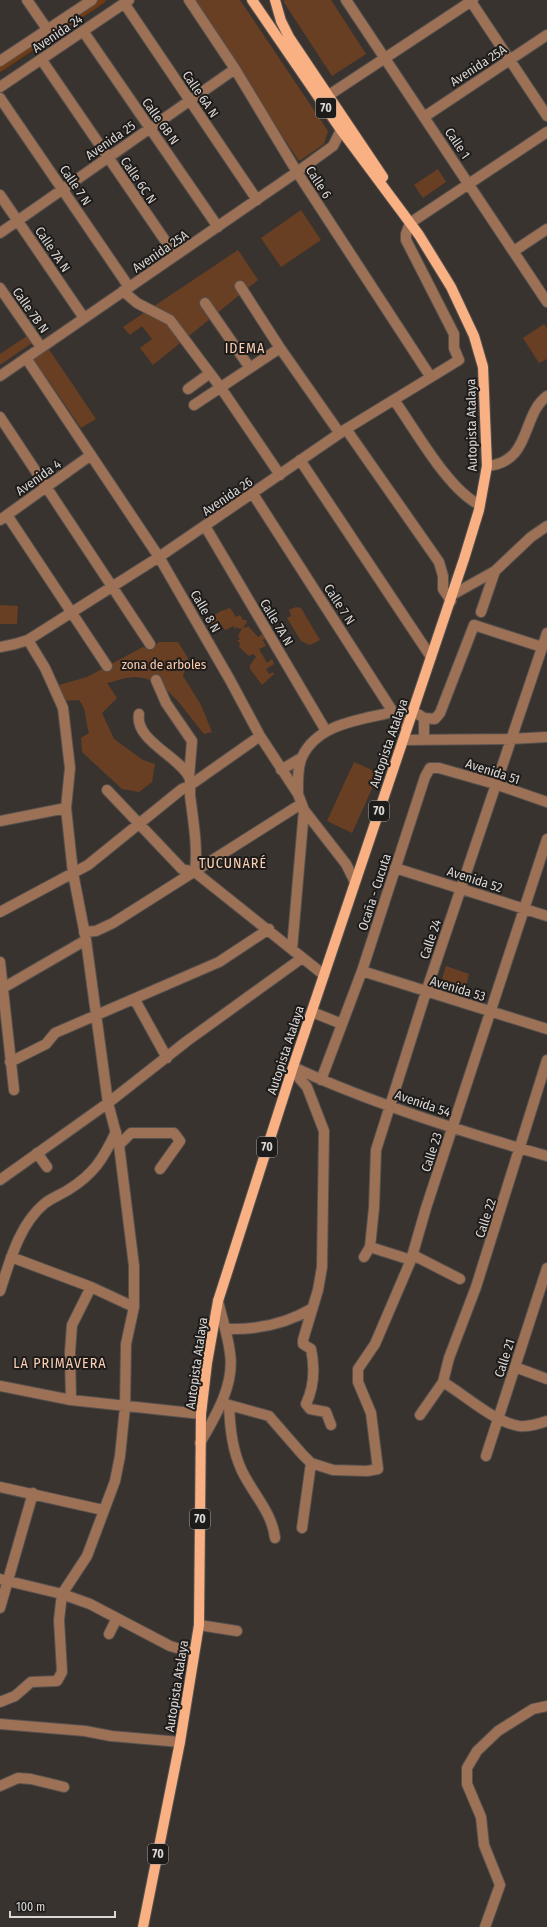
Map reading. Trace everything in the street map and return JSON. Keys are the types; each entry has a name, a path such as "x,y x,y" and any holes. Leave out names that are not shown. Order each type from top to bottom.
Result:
{"main road":[{"name":"Autopista Atalaya","path":"143,1927 180,1742 199,1625 201,1414 207,1363 218,1301 292,1068 452,598 480,505 487,466 483,367 474,336 451,287 410,223 341,130 252,0"},
{"name":"Autopista Atalaya","path":"275,0 281,21 289,37 382,175 403,214"}],"street":[{"path":"27,0 47,30"},
{"name":"Avenida 24","path":"0,61 92,0"},
{"name":"Calle 6","path":"189,0 235,69 297,172 430,376"},
{"name":"Calle 1","path":"346,0 547,302"},
{"path":"328,96 471,0 547,116"},
{"name":"Avenida 24","path":"0,87 126,2"},
{"name":"Calle 6A N","path":"126,2 257,200"},
{"name":"Calle 6B N","path":"83,31 218,227"},
{"name":"Avenida 25A","path":"424,117 547,36"},
{"name":"Calle 6C N","path":"41,59 175,255"},
{"name":"Avenida 25","path":"0,233 235,69"},
{"name":"Calle 7 N","path":"0,98 63,189 126,289 137,303 170,320 221,388 280,475"},
{"name":"Avenida 25A","path":"0,375 297,172 333,146 341,130"},
{"path":"410,223 547,132"},
{"path":"333,146 353,146"},
{"name":"Calle 7A N","path":"0,195 84,318"},
{"name":"Avenida 26","path":"3,646 28,640 112,585 159,557 253,494 341,429 394,400 430,376 459,360 454,348 454,334 408,245 406,234 410,223"},
{"path":"514,251 547,229"},
{"path":"240,286 280,348 439,562 443,576 443,589 445,594 452,598 495,571 531,537 547,526"},
{"name":"Calle 7B N","path":"0,288 41,348"},
{"path":"205,303 250,368"},
{"path":"194,405 280,348"},
{"name":"Calle 8 N","path":"26,358 159,557 230,680 260,736 298,794 302,807 346,864 355,882"},
{"path":"188,389 209,374"},
{"path":"487,466 497,465 504,462 518,448 524,439 535,409 540,401 547,396"},
{"path":"394,400 450,481 469,500 480,505"},
{"path":"0,417 150,644"},
{"name":"Avenida 4","path":"4,518 91,455"},
{"path":"300,460 431,657"},
{"name":"Calle 7 N","path":"253,494 394,712 407,727"},
{"path":"4,518 71,612 107,666"},
{"name":"Calle 7A N","path":"205,526 326,731"},
{"path":"481,612 495,571"},
{"path":"413,710 424,718 435,719 440,713 474,625 542,647"},
{"name":"Calle 24","path":"364,1257 370,1247 374,1208 376,1150 426,992 510,739 547,633"},
{"path":"0,1702 15,1696 31,1682 57,1681 60,1678 62,1672 59,1620 62,1594 87,1556 103,1510 115,1482 119,1462 125,1407 126,1344 134,1307 134,1266 119,1145 108,1103 85,936 73,873 66,808 70,768 63,708 45,668 28,640"},
{"path":"156,680 166,703 192,741 189,782 197,857 195,872"},
{"path":"298,794 302,758 313,741 326,731 347,723 394,712"},
{"path":"139,714 138,722 148,738 173,760 189,782"},
{"path":"424,718 424,739"},
{"path":"0,912 73,873 106,852 182,790 189,782 260,736"},
{"path":"403,740 510,739 547,737"},
{"path":"281,770 302,758"},
{"name":"Avenida 51","path":"430,768 439,768 495,784 547,802"},
{"name":"Ocaña - Cucuta","path":"320,1080 362,971 425,777 430,768"},
{"path":"107,790 182,868 195,872 269,929 324,975"},
{"path":"2,993 85,936 114,923 302,807"},
{"path":"292,949 302,807"},
{"path":"0,821 66,808"},
{"name":"Calle 23","path":"311,1463 339,1470 367,1471 378,1469 371,1413 358,1382 358,1368 375,1344 412,1257 426,1208 492,1012 547,839"},
{"name":"Avenida 52","path":"395,868 547,916"},
{"path":"10,1062 46,1044 55,1033 135,1000 219,962 269,929"},
{"path":"0,1180 37,1152 108,1103 217,1019 302,958"},
{"path":"0,962 2,993 14,1090"},
{"name":"Avenida 53","path":"362,971 547,1029"},
{"path":"135,1000 167,1058"},
{"path":"312,1012 342,1024"},
{"name":"Calle 22","path":"443,1382 449,1358 476,1287 521,1149 547,1060"},
{"path":"292,1068 307,1087 324,1131 322,1267 318,1290 311,1310 303,1344 311,1349 312,1356 313,1384 306,1404 310,1409 326,1412 331,1425"},
{"name":"Avenida 54","path":"292,1068 320,1080 453,1127 547,1156"},
{"path":"115,1128 131,1133 174,1133 180,1141 160,1169"},
{"path":"0,1291 19,1238 32,1218 44,1204 70,1189 100,1163 115,1128"},
{"path":"119,1145 131,1133"},
{"path":"37,1152 47,1167"},
{"path":"370,1247 412,1257 460,1279"},
{"path":"11,1257 91,1287 134,1307"},
{"name":"Calle 21","path":"486,1456 547,1268"},
{"path":"71,1400 70,1352 72,1325 91,1287"},
{"path":"218,1301 230,1354 225,1404 229,1427 241,1470 268,1515 275,1538"},
{"path":"224,1329 243,1330 262,1327 284,1322 311,1310"},
{"path":"515,1367 547,1379"},
{"path":"420,1415 443,1382 498,1418 519,1426 534,1425 547,1421"},
{"path":"0,1386 71,1400 201,1414"},
{"path":"200,1443 225,1404"},
{"path":"225,1404 269,1416 311,1463 302,1528"},
{"path":"0,1486 103,1510"},
{"path":"0,1608 4,1580 16,1550 33,1493"},
{"path":"4,1580 62,1594 90,1604 170,1646 194,1653"},
{"path":"109,1634 117,1618"},
{"path":"199,1625 237,1631"},
{"path":"485,1927 500,1885 484,1845 481,1817 467,1784 467,1768 477,1751 498,1731 533,1709 547,1706"},
{"path":"0,1724 85,1731 111,1736 180,1742"},
{"path":"0,1786 18,1778 32,1779 64,1787"}],"green space":[{"path":"193,0 240,0 328,131 324,144 299,161"},
{"path":"331,0 366,54 332,76 283,1"},
{"path":"438,169 446,182 423,198 414,185"},
{"path":"301,210 321,240 281,267 261,238"},
{"path":"238,250 258,280 153,365 140,348 152,339 142,326 130,335 123,327"},
{"path":"544,324 547,328 547,359 539,363 523,338"},
{"path":"27,336 32,343 0,365 0,354"},
{"path":"48,348 96,419 81,428 34,360"},
{"path":"0,605 18,606 17,624 0,624"},
{"path":"296,607 301,608 320,640 310,645 301,641 287,618 291,616 289,610"},
{"path":"230,608 236,617 240,615 243,620 247,620 246,624 240,629 237,627 235,629 234,626 225,630 219,622 212,626 208,619 221,611"},
{"path":"243,626 246,628 248,626 258,637 264,633 267,638 263,640 266,646 259,649 267,663 272,659 274,664 266,669 269,674 273,672 274,674 262,685 250,669 250,665 256,657 253,654 249,656 239,647 240,643 237,641 240,639 238,636"},
{"name":"zona de arboles","path":"159,642 178,642 188,658 183,676 201,705 212,732 204,734 175,698 156,683 135,677 107,683 117,698 102,713 114,739 143,760 155,764 152,782 139,792 122,789 82,752 81,738 89,733 85,711 79,700 61,701 52,679 59,685 87,677 143,647 149,649"},
{"path":"354,762 379,773 352,833 327,821"},
{"path":"446,966 469,974 465,990 441,982"}],"waterway":[{"path":"0,68 102,0"}],"district":[{"name":"IDEMA","path":"245,348"},
{"name":"TUCUNARÉ","path":"233,863"},
{"name":"LA PRIMAVERA","path":"60,1363"}]}
